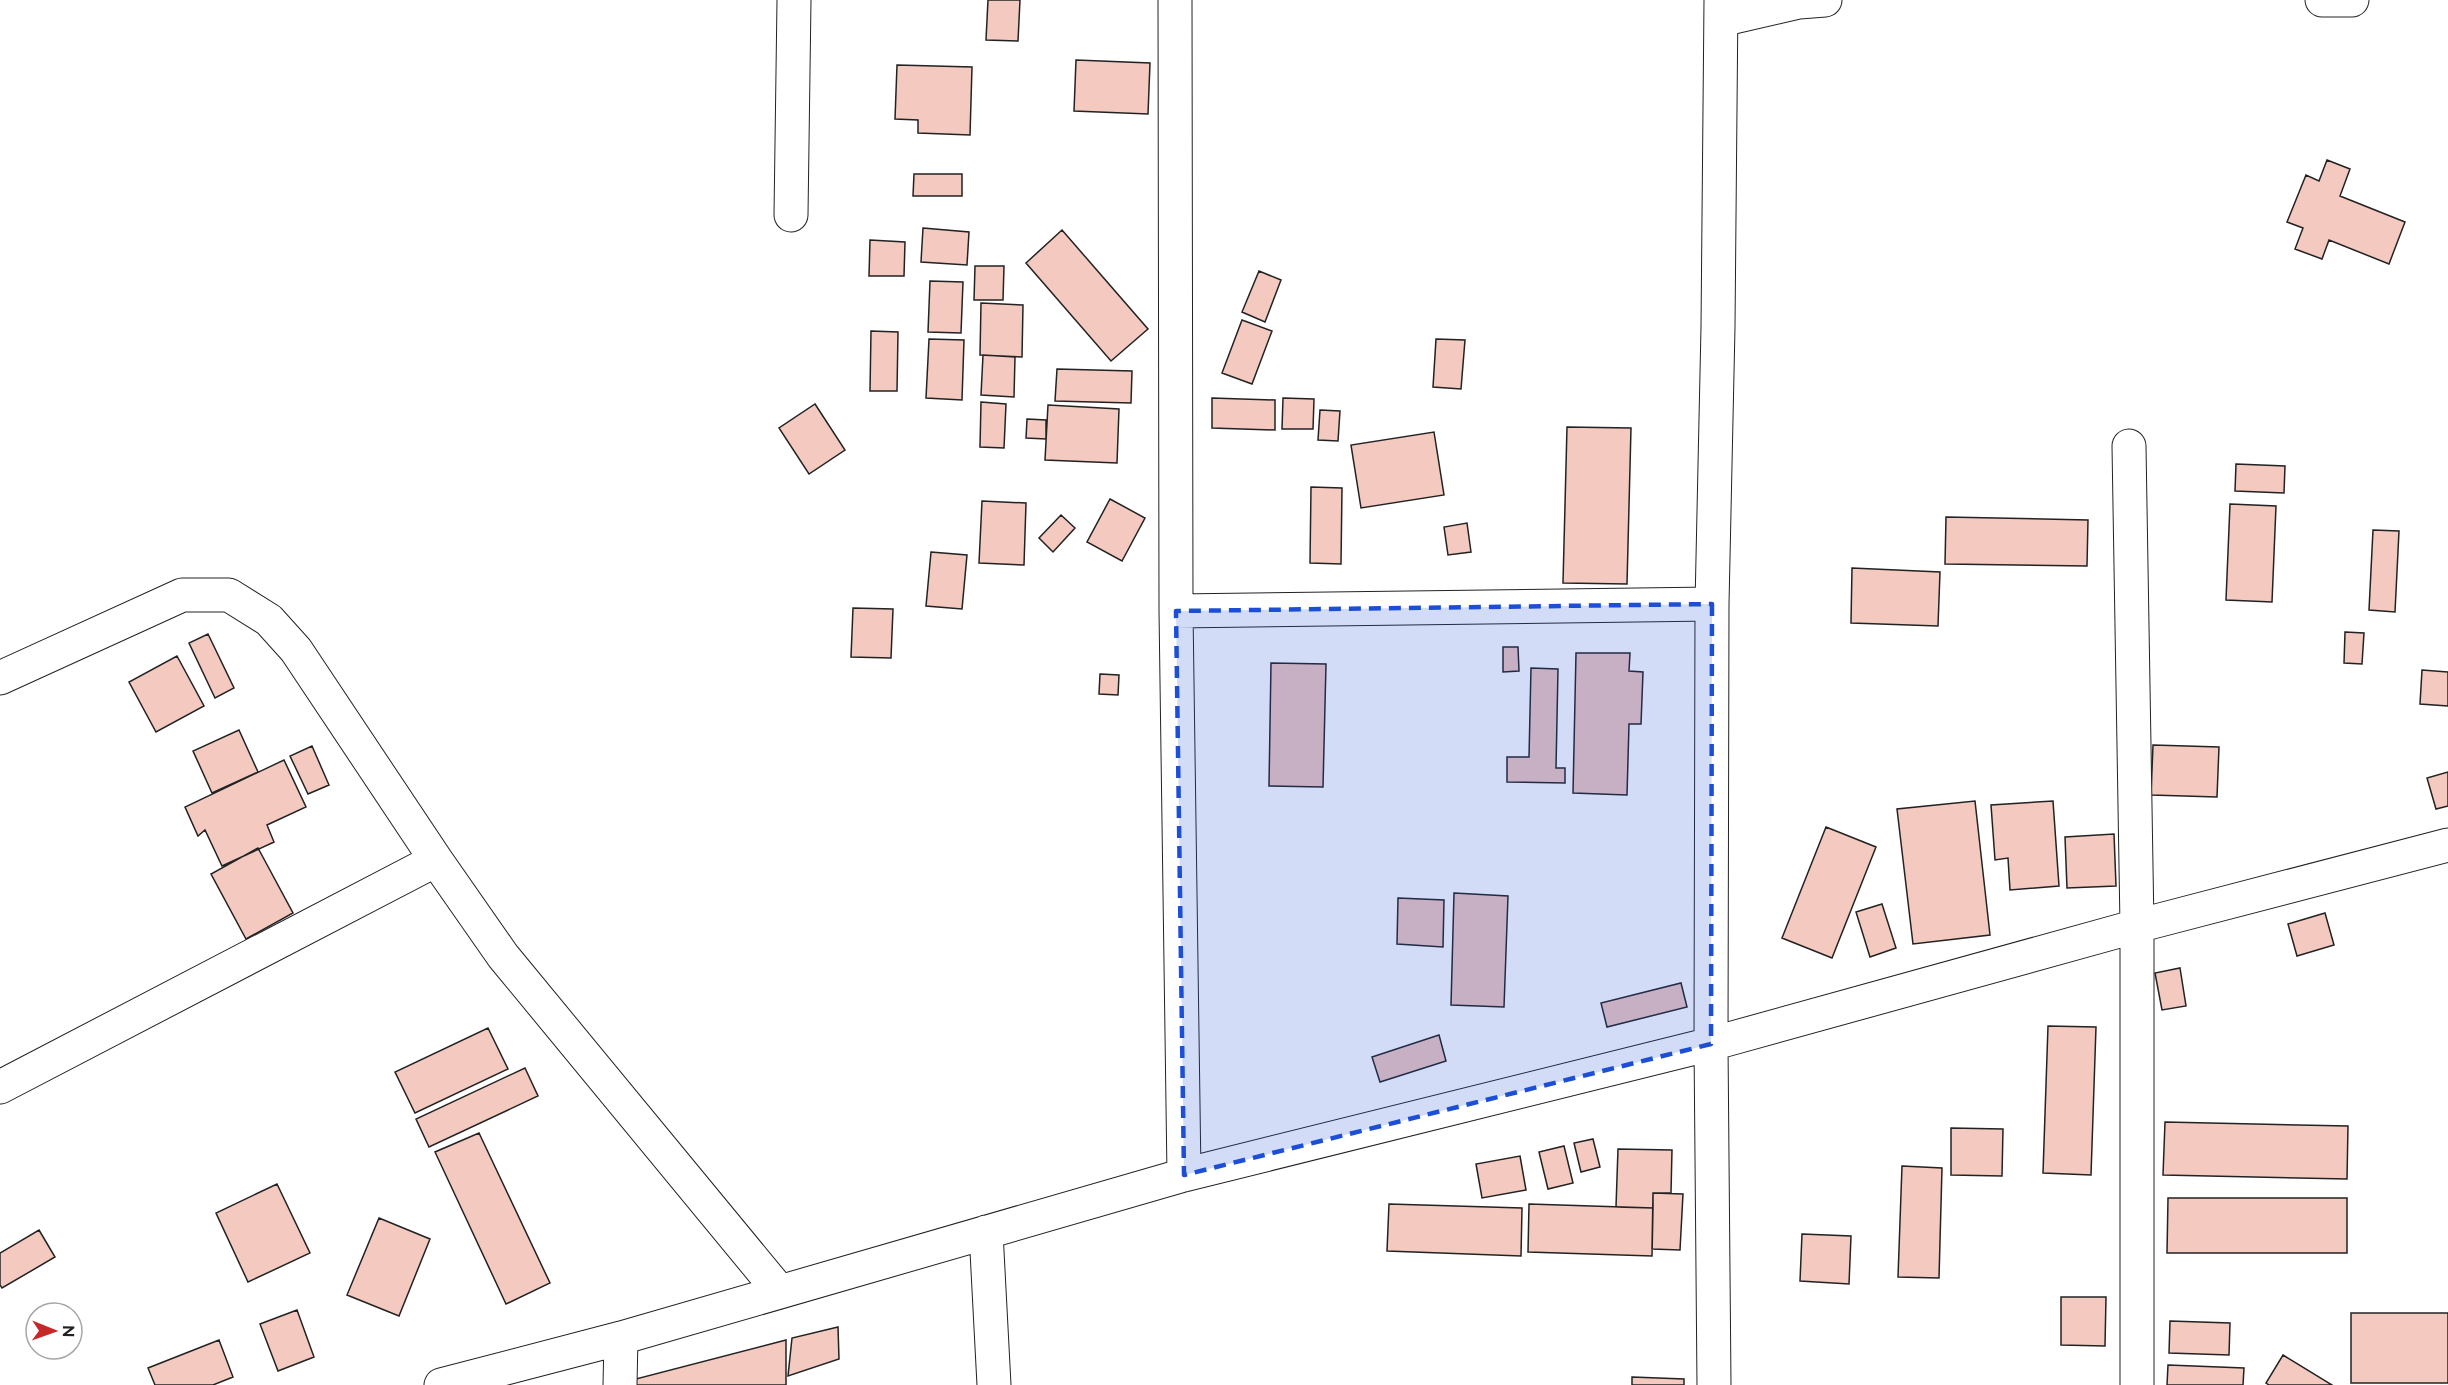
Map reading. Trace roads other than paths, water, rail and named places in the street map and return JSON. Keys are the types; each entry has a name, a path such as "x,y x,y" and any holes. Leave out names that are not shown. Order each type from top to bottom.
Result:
{"street":[{"path":"791,215 794,0"},
{"path":"1175,0 1176,611 1184,1175"},
{"path":"1714,1385 1711,1044 1712,604 1718,339 1721,10 1825,0"},
{"path":"2322,0 2352,0"},
{"path":"2129,446 2137,926 2137,1385"},
{"path":"0,678 182,594 229,595 269,620 296,650 503,956 780,1292"},
{"path":"1176,611 1712,604"},
{"path":"441,1385 621,1338 1184,1175 1711,1044 2137,926 2448,845"},
{"path":"0,1087 436,860"},
{"path":"986,1232 994,1385"},
{"path":"620,1385 621,1338"}]}
